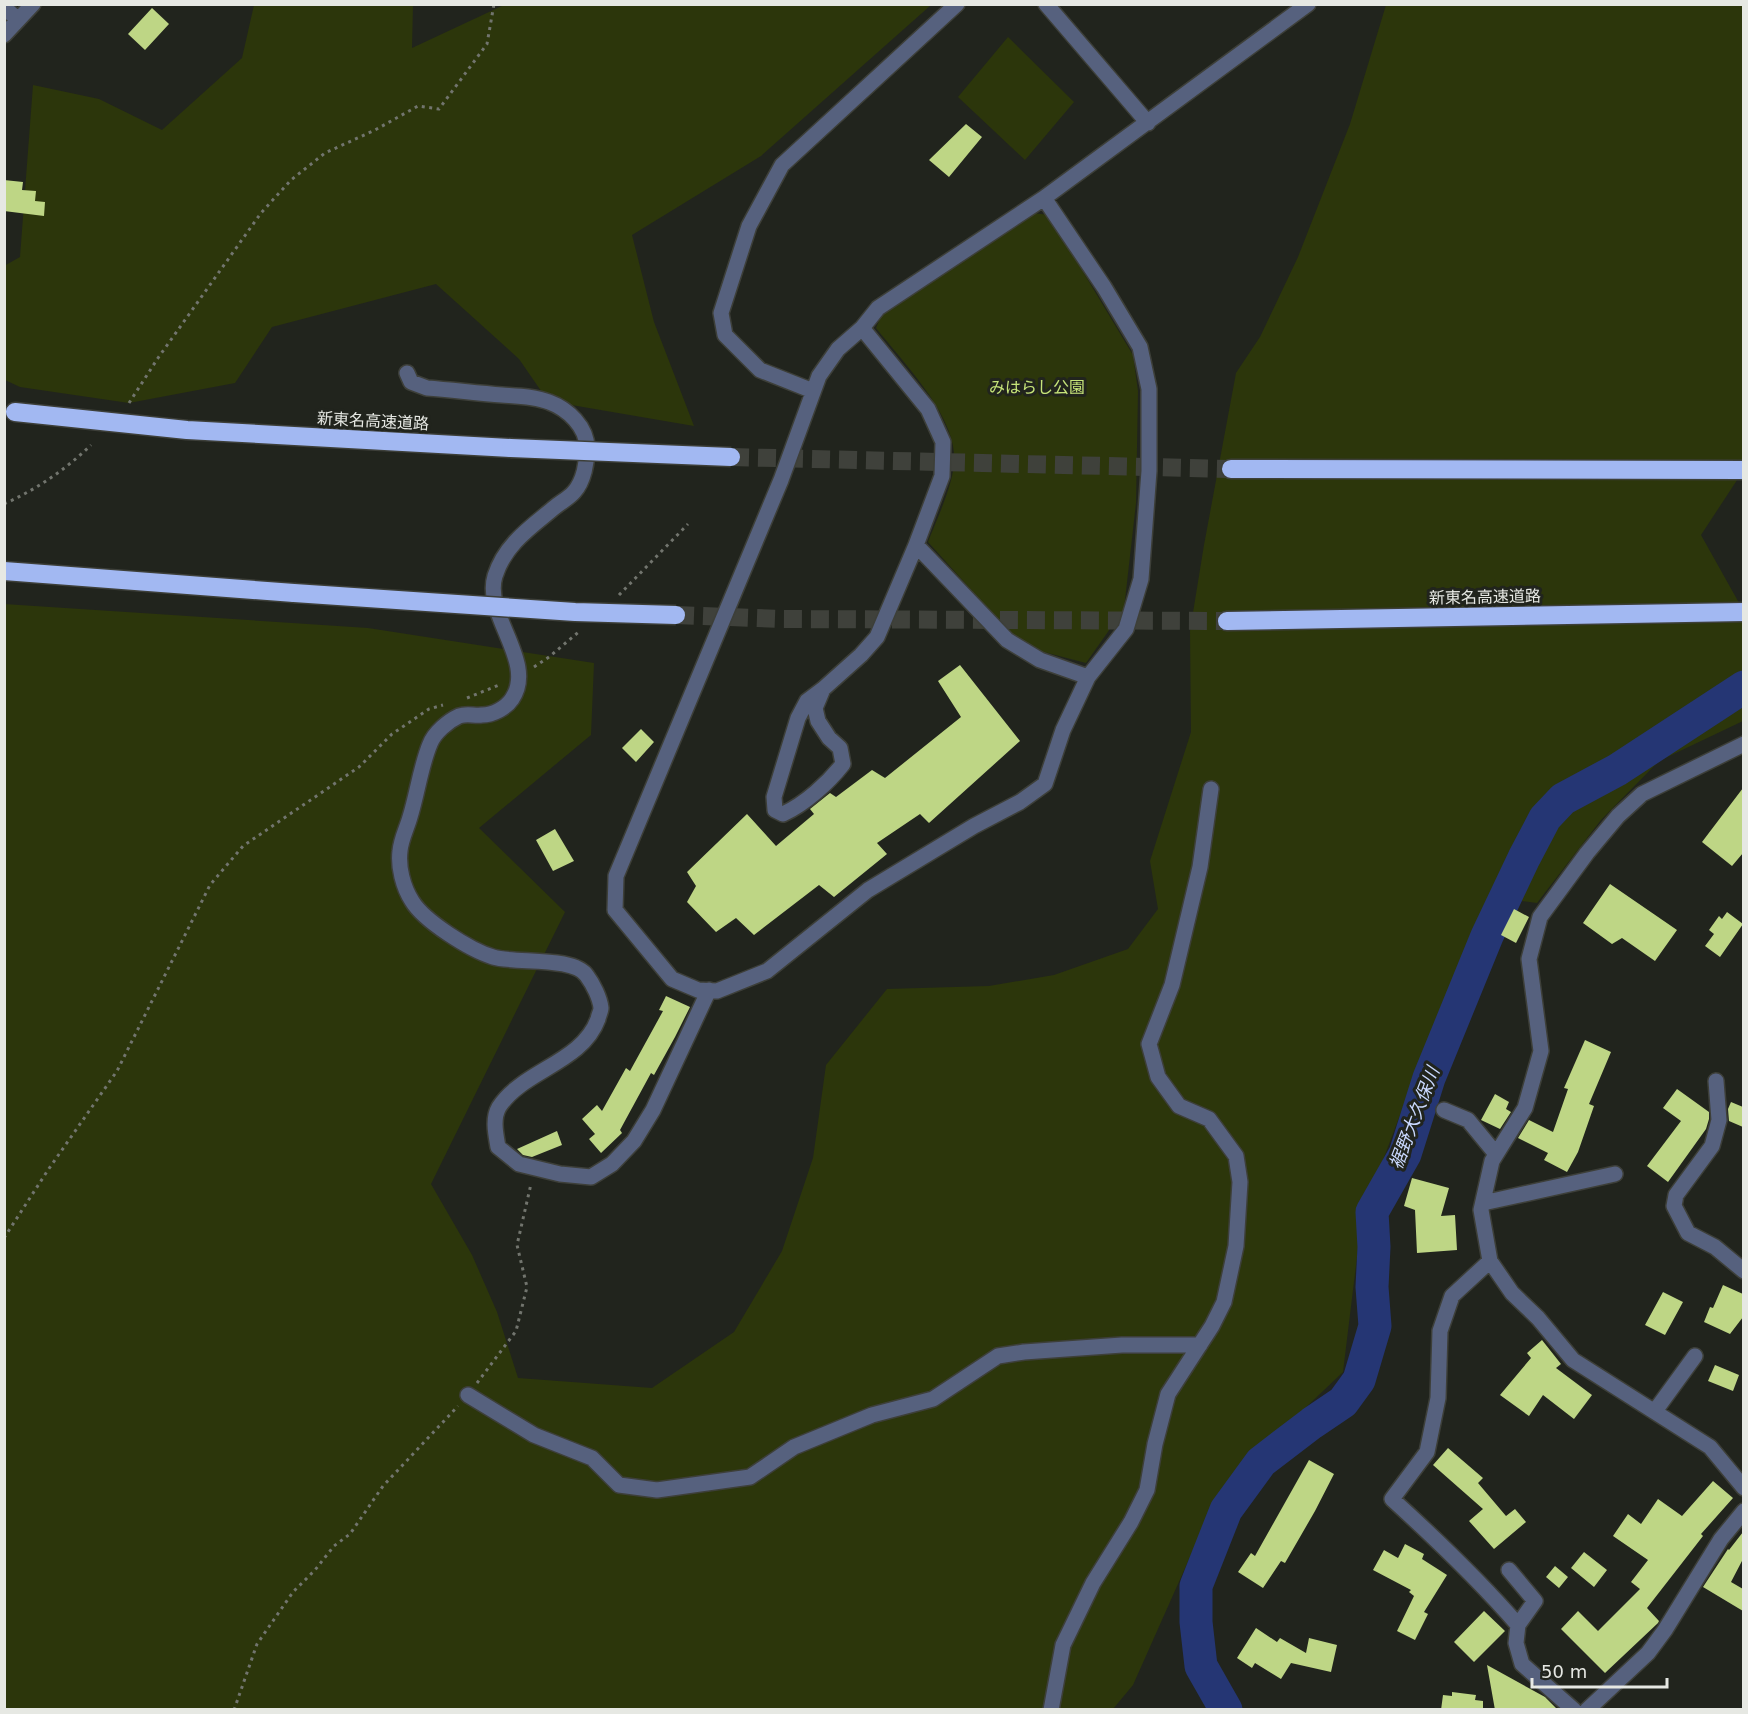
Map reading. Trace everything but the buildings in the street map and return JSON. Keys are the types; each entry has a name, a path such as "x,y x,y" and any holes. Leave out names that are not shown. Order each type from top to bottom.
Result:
{"highway":[{"name":"新東名高速道路","path":"15,412 187,429 511,448 731,457"},
{"path":"1231,469 1743,470"},
{"path":"4,572 575,612 676,615"},
{"name":"新東名高速道路","path":"1227,621 1743,612"}],"street":[{"path":"4,35 33,4"},
{"path":"813,391 760,370 725,335 721,313 749,226 782,165 957,4"},
{"path":"1046,4 1148,123"},
{"path":"1044,198 1104,287 1140,346 1149,389 1149,471 1141,579 1126,629 1088,677 1062,730 1045,784 1020,802 974,826 868,890 767,971 717,991 698,990 672,979 615,910 616,876 781,480 819,376 838,350 862,328 878,308 1044,198 1308,4"},
{"path":"4,7 18,20"},
{"path":"823,689 815,708 818,721 829,738 840,748 843,764 834,775 793,810 783,814 775,810 774,797 798,718 807,701 861,655 877,637 942,476 943,442 928,409 862,328"},
{"path":"407,373 411,382 427,388 548,401 569,412 582,428 587,443 587,459 582,478 574,492 519,536 496,574 492,590 498,614 514,655 518,677 518,685 512,699 500,710 483,716 471,714 460,716 443,727 430,742 400,849 400,872 412,902 459,942 493,957 569,965 585,972 594,987 601,1009 594,1029 578,1049 516,1091 498,1108 495,1126 498,1147 519,1164 560,1174 591,1176 612,1164 634,1141 653,1110 709,990"},
{"path":"916,545 1007,640 1041,660 1088,677"},
{"path":"1743,744 1642,794 1602,834 1540,916 1528,959 1541,1050 1524,1108 1492,1161 1481,1210 1490,1261 1512,1293 1538,1318 1573,1360 1710,1447 1743,1488"},
{"path":"1051,1710 1063,1645 1093,1583 1131,1522 1147,1490 1155,1444 1168,1394 1200,1346 1224,1302 1236,1246 1240,1182 1236,1156 1209,1119 1179,1106 1158,1077 1149,1044 1172,985 1200,867 1211,789"},
{"path":"1716,1081 1719,1120 1712,1146 1676,1195 1674,1206 1688,1233 1715,1247 1743,1271"},
{"path":"1444,1110 1468,1120 1496,1154"},
{"path":"1483,1203 1615,1174"},
{"path":"1490,1261 1452,1296 1440,1331 1438,1398 1427,1452 1392,1499 1462,1564 1518,1625"},
{"path":"468,1395 534,1435 592,1458 619,1485 657,1490 750,1477 794,1447 872,1415 933,1399 998,1356 1122,1345 1200,1346"},
{"path":"1655,1411 1695,1356"},
{"path":"1587,1710 1648,1653 1665,1630 1720,1539 1743,1512"},
{"path":"1509,1570 1535,1600 1518,1625 1516,1643 1522,1664 1574,1710"}],"path":[{"path":"129,403 158,358 261,213 291,180 325,153 375,130 418,106 440,109 487,44 494,4"},
{"path":"4,504 33,490 61,471 91,445"},
{"path":"615,598 688,524"},
{"path":"463,699 518,677 549,657 582,630"},
{"path":"4,1238 117,1071 210,885 243,846 359,767 392,734 429,709 452,703"},
{"path":"234,1710 257,1644 292,1592 315,1570 334,1546 350,1534 383,1486 451,1415 497,1359 516,1331 527,1287 517,1245 535,1168"}],"green space":[{"path":"254,5 413,5 412,48 504,5 931,5 761,156 632,235 654,322 694,426 548,401 519,359 436,284 272,327 235,383 129,403 20,387 5,380 4,266 20,257 33,85 99,99 162,130 242,58"},
{"path":"1386,5 1743,5 1743,471 1701,535 1743,610 1743,721 1659,761 1601,820 1537,903 1500,898 1427,1043 1362,1216 1343,1372 1239,1471 1202,1530 1133,1685 1113,1709 5,1709 4,604 368,628 594,663 591,735 479,828 565,912 431,1184 472,1255 497,1312 518,1378 652,1388 734,1332 782,1251 813,1158 826,1065 887,989 989,986 1054,975 1128,949 1158,909 1150,861 1191,732 1190,631 1236,373 1260,337 1298,257 1350,124"},
{"path":"1008,37 1074,102 1025,160 958,97"},
{"name":"みはらし公園","path":"1033,213 1049,215 1133,355 1138,391 1136,503 1124,609 1086,663 1032,649 1010,633 928,542 952,474 954,453 951,437 944,420 924,387 876,328 883,311"}],"waterway":[{"name":"裾野大久保川","path":"1226,1710 1201,1666 1196,1622 1196,1586 1226,1510 1261,1462 1343,1402 1359,1380 1375,1326 1372,1287 1374,1247 1372,1212 1405,1154 1429,1078 1487,936 1524,858 1545,818 1563,799 1617,770 1744,687"}],"tunnel":[{"path":"731,457 1231,469"},
{"path":"676,615 783,619 1227,621"}]}
